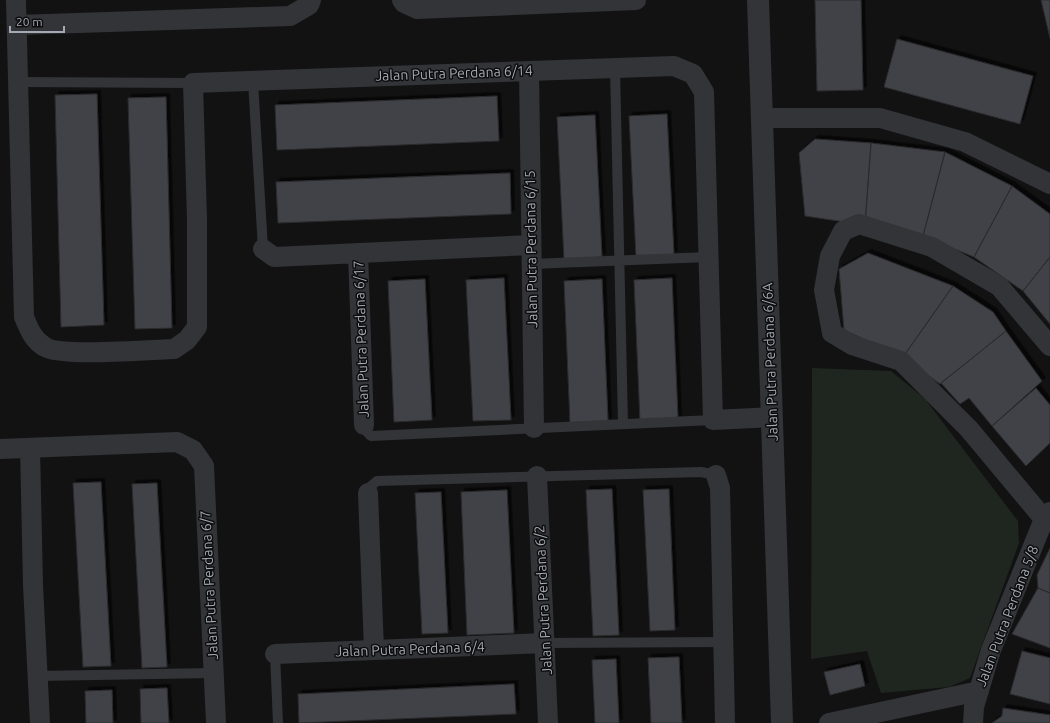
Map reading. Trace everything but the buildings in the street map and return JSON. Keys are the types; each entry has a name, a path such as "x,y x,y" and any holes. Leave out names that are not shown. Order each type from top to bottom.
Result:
{"street":[{"path":"16,0 24,317 31,334 46,348 73,352 174,349 187,340 197,327 197,220 192,83"},
{"path":"17,25 290,16 309,5 311,0"},
{"path":"402,0 404,3 417,9 636,0"},
{"name":"Jalan Putra Perdana 6/6A","path":"758,0 782,723"},
{"name":"Jalan Putra Perdana 6/14","path":"192,83 674,66 693,74 704,92 708,257"},
{"name":"Jalan Putra Perdana 6/15","path":"529,71 534,428"},
{"path":"762,118 880,118 965,142 1050,184"},
{"path":"1047,516 969,429 901,361 852,345 832,333 824,290 830,256 843,231 859,224 932,247 999,286 1050,346"},
{"path":"263,249 274,257 531,245"},
{"name":"Jalan Putra Perdana 6/17","path":"358,253 364,425"},
{"path":"708,257 713,420 772,417"},
{"name":"Jalan Putra Perdana 6/7","path":"30,448 177,442 193,450 204,466 216,723"},
{"path":"0,449 30,448 37,676 40,723"},
{"path":"716,475 720,488 725,723"},
{"name":"Jalan Putra Perdana 6/2","path":"537,476 548,723"},
{"path":"368,493 374,650"},
{"name":"Jalan Putra Perdana 5/8","path":"973,723 974,707 991,650 1047,516"},
{"name":"Jalan Putra Perdana 6/4","path":"275,654 545,644"},
{"path":"829,723 979,691"}],"lane":[{"path":"615,68 623,424"},
{"path":"253,81 263,249"},
{"path":"18,82 192,83"},
{"path":"532,264 708,257"},
{"path":"364,425 367,432 371,436 713,420"},
{"path":"368,493 371,486 378,481 701,472 716,475"},
{"path":"545,644 724,642"},
{"path":"275,654 278,723"},
{"path":"37,676 213,673"}],"shaded area":[{"path":"812,368 891,371 925,399 1018,521 1019,543 970,678 949,687 881,693 867,651 811,659"}]}
